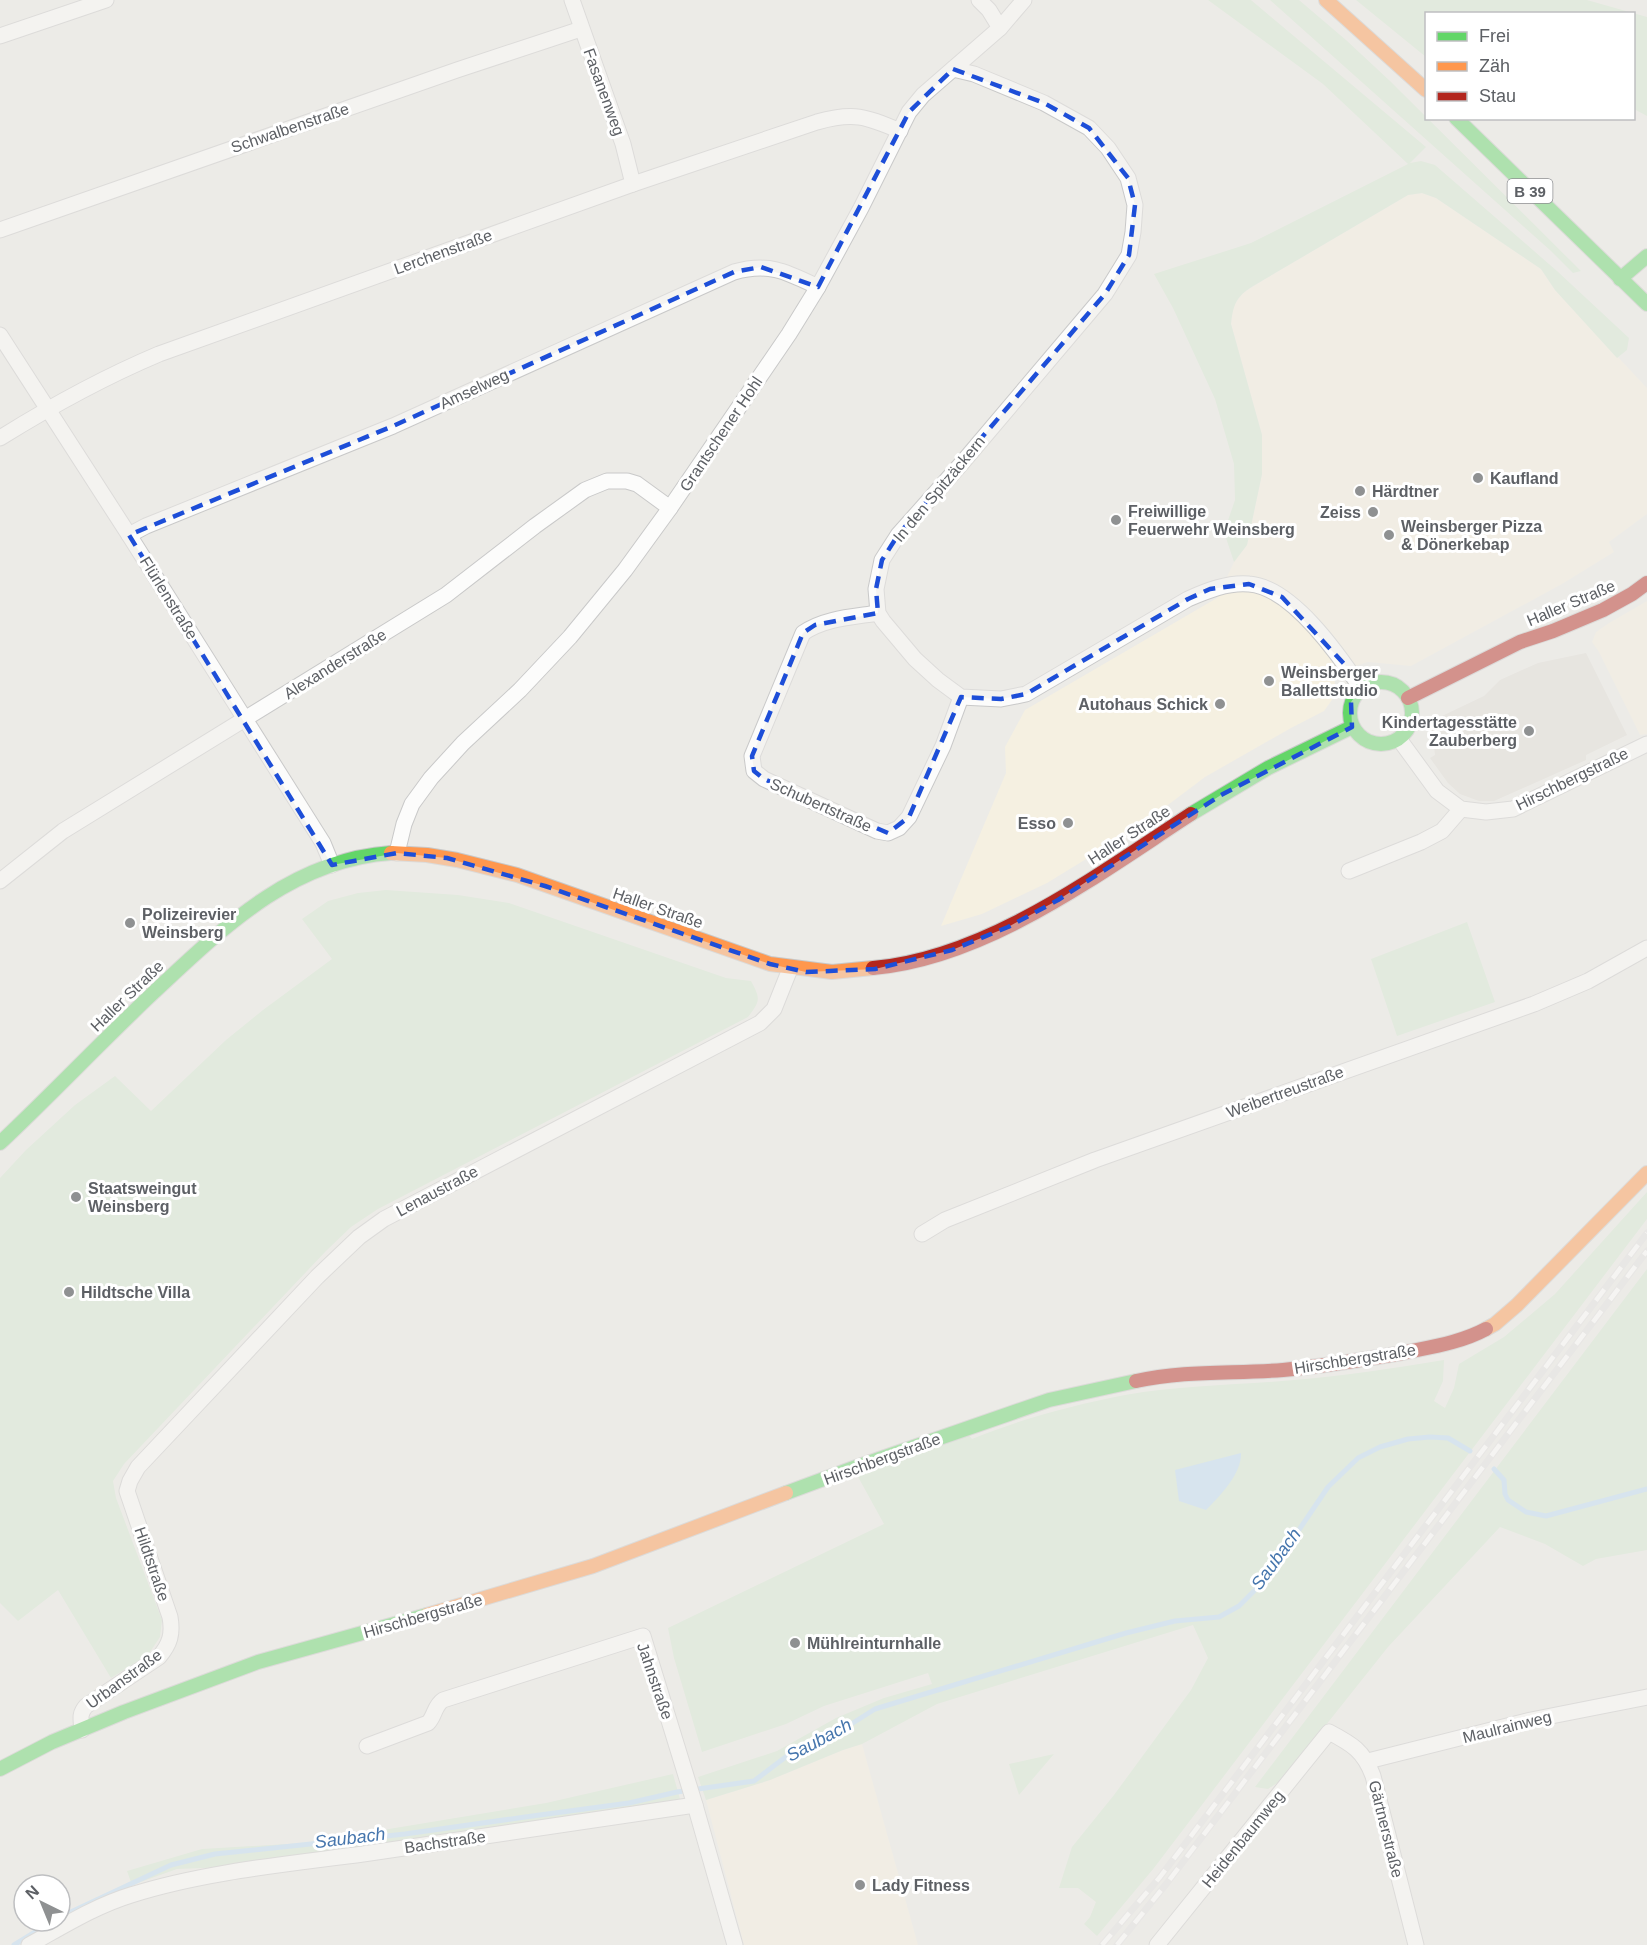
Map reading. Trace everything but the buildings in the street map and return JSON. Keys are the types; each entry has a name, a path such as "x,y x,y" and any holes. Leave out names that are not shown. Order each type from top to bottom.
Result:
{"street":[{"path":"0,36 106,0"},
{"name":"Fasanenweg","path":"572,0 623,144 633,184"},
{"path":"979,0 989,10 1000,28"},
{"name":"Grantschener Hohl","path":"397,853 412,804 431,778 570,637 625,570 670,508 789,334 818,287 909,112 923,95 1000,28 1024,0"},
{"path":"1326,0 1425,89"},
{"name":"Schwalbenstraße","path":"0,230 581,29"},
{"name":"In den Spitzäckern","path":"878,613 876,589 882,560 898,535 1105,294 1129,255 1133,232 1135,205 1128,178 1108,148 1089,128 1044,103 974,74 953,69"},
{"name":"Lerchenstraße","path":"0,438 48,408 108,376 159,354 633,184 837,116 873,119 900,131"},
{"name":"B 39","path":"1458,120 1647,303"},
{"path":"1620,279 1647,256"},
{"name":"Amselweg","path":"129,535 146,526 393,426 734,272 761,267 777,268 818,287"},
{"name":"Flürlenstraße","path":"0,334 323,843 332,865"},
{"name":"Alexanderstraße","path":"0,881 63,831 446,595 585,490 607,481 627,481 637,484 670,508"},
{"name":"Haller Straße","path":"1408,698 1520,642 1603,610 1647,583"},
{"path":"878,613 915,659 961,697 1001,699 1026,694 1188,599 1210,590 1249,584 1267,588 1282,597 1302,615 1334,650 1361,688"},
{"name":"Schubertstraße","path":"878,613 814,625 803,633 752,756 754,771 764,779 878,831 888,833 899,828 909,817 943,746 961,697"},
{"path":"1389,682 1398,686 1408,698 1412,718 1405,733 1399,739 1382,744 1373,743 1364,740 1352,727 1351,702 1361,688 1370,683 1389,682"},
{"name":"Haller Straße","path":"0,1143 140,1006 236,917 283,887 332,865 364,857 397,853 447,858 481,865 577,896 770,964 806,972 875,969 952,950 1008,927 1058,900 1221,795 1321,741 1352,727"},
{"path":"1349,872 1442,831 1461,809 1437,791 1399,739"},
{"name":"Hirschbergstraße","path":"1461,809 1486,812 1514,809 1647,744"},
{"name":"Weibertreustraße","path":"922,1234 945,1220 1095,1160 1534,1004 1588,981 1647,948"},
{"name":"Lenaustraße","path":"129,1481 138,1467 316,1277 359,1236 384,1219 760,1023 774,1009 790,969"},
{"name":"Hirschbergstraße","path":"82,1730 258,1662 408,1621 593,1566 856,1467 1049,1400 1163,1375 1282,1370 1345,1363 1432,1347 1471,1336 1495,1324 1517,1305 1647,1173"},
{"name":"Hildtstraße","path":"129,1481 128,1491 170,1617 172,1636 168,1647"},
{"name":"Jahnstraße","path":"367,1746 428,1723 438,1703 443,1700 643,1636 692,1794 735,1945"},
{"name":"Urbanstraße","path":"0,1769 52,1742 82,1730 80,1716 87,1706 159,1657 168,1647"},
{"name":"Maulrainweg","path":"1368,1761 1530,1720 1647,1697"},
{"name":"Gärtnerstraße","path":"1329,1732 1348,1742 1368,1761 1416,1945"},
{"name":"Heidenbaumweg","path":"1157,1945 1329,1732"},
{"name":"Bachstraße","path":"29,1945 130,1895 188,1881 256,1869 509,1833 692,1794"}],"highlighted area":[{"path":"953,69 1044,103 1089,128 1128,178 1135,205 1129,255 1105,294 898,535 882,560 876,589 878,613 815,625 803,633 752,756 754,771 764,779 888,833 909,817 961,697 1001,699 1026,694 1188,599 1210,589 1249,584 1282,597 1346,666 1361,688 1351,702 1352,727 1221,795 1058,900 1008,927 952,950 875,969 806,972 770,964 545,886 447,858 397,853 332,865 129,535 393,426 734,272 761,267 818,287 909,112"}],"shaded area":[{"path":"1422,193 1436,198 1541,269 1555,290 1647,388 1647,514 1609,542 1614,552 1562,584 1411,666 1368,662 1352,667 1335,679 1334,697 1324,711 1205,777 1140,826 1047,883 982,914 941,926 1006,773 1005,747 1025,710 1217,598 1234,562 1247,545 1262,474 1262,435 1231,324 1233,306 1243,293 1265,279 1408,195"},
{"path":"1647,601 1647,734 1640,735 1592,642 1596,632"},
{"name":"Kindertagesstätte Zauberberg","path":"1586,653 1627,735 1586,755 1586,760 1494,801 1479,801 1460,794 1448,783 1430,758 1435,755 1432,727 1442,716 1484,696 1500,680 1538,663"},
{"path":"862,1744 918,1945 744,1945 706,1800 770,1780"}],"green space":[{"path":"1208,0 1251,0 1426,147 1410,163 1421,161 1435,165 1557,271 1629,338 1627,350 1617,358 1555,290 1541,269 1436,198 1422,193 1408,195 1250,288 1234,307 1231,324 1262,435 1262,474 1247,545 1234,562 1224,532 1235,500 1234,464 1215,399 1173,308 1154,274 1251,243 1408,164 1323,84"},
{"path":"1270,0 1299,0 1346,40 1581,271 1573,273"},
{"path":"1356,0 1587,0 1629,12 1425,12 1425,56"},
{"path":"1635,14 1647,17 1647,116 1635,110"},
{"path":"386,890 458,895 509,903 726,978 751,981 758,1000 748,1017 378,1209 351,1227 326,1251 124,1464 113,1481 116,1498 162,1620 160,1637 148,1655 111,1678 58,1590 18,1621 0,1603 0,1178 26,1150 75,1105 115,1076 151,1111 226,1040 332,959 302,919 328,901 358,893"},
{"path":"1467,922 1495,1002 1397,1036 1371,959"},
{"path":"1647,1192 1647,1219 1154,1868 1097,1936 1084,1924 1090,1917 1096,1902 1078,1888 1059,1888 1072,1847 1114,1795 1191,1690 1208,1658 1193,1625 937,1704 862,1744 770,1780 706,1800 698,1777 777,1751 836,1718 884,1698 932,1684 928,1673 824,1706 786,1724 702,1752 674,1658 668,1628 884,1524 857,1475 969,1435 972,1439 1047,1413 1125,1395 1167,1389 1313,1378 1444,1360 1443,1381 1434,1401 1445,1408 1454,1388 1459,1364 1504,1337 1555,1294"},
{"path":"1647,1269 1647,1550 1596,1559 1583,1566 1545,1544 1500,1527 1388,1647 1283,1779 1268,1789 1255,1787"},
{"path":"1054,1754 1019,1795 1009,1764"},
{"path":"673,1774 680,1799 611,1812 228,1867 177,1869 132,1885 127,1871 202,1849 304,1843 546,1803"}],"water":[{"path":"1241,1453 1234,1476 1206,1510 1179,1501 1175,1470"}],"waterway":[{"name":"Saubach","path":"72,1911 171,1865 215,1854 405,1834 629,1803 677,1792 754,1781 791,1753 837,1733 875,1709 1126,1633 1175,1621 1219,1617 1239,1606 1265,1580 1328,1487 1358,1458 1380,1447 1408,1439 1430,1437 1448,1438 1470,1451"},
{"name":"Saubach","path":"1494,1469 1504,1480 1508,1500 1526,1512 1546,1516 1647,1489"},
{"name":"Saubach","path":"14,1945 34,1933"}],"railway":[{"path":"1102,1945 1160,1877 1647,1233"},
{"path":"1117,1945 1167,1883 1647,1251"}],"traffic: fast":[{"path":"1458,120 1647,304"},
{"path":"1620,279 1647,256"},
{"path":"1375,682 1387,682 1403,691 1410,701 1412,713 1410,725 1403,735 1387,744 1375,744 1364,739 1355,730 1350,719 1350,707 1355,696 1364,687 1375,682"},
{"path":"1191,814 1268,768 1352,727"},
{"path":"0,1143 179,969 232,922 290,883 321,869 355,858 391,853"},
{"path":"786,1493 1049,1400 1136,1381"},
{"path":"0,1769 52,1742 124,1712 258,1662 427,1615"}],"traffic: slow":[{"path":"1326,0 1425,89"},
{"path":"391,853 427,855 457,860 517,875 770,964 832,972 873,968"},
{"path":"1486,1329 1517,1305 1647,1173"},
{"path":"427,1615 593,1566 786,1493"}],"traffic: jam":[{"path":"1408,698 1520,642 1603,610 1647,583"},
{"path":"873,968 916,961 958,948 999,931 1079,887 1191,814"},
{"path":"1136,1381 1173,1375 1283,1370 1343,1363 1445,1344 1486,1329"}],"place":[{"name":"Kaufland","path":"1478,478"},
{"name":"Härdtner","path":"1360,491"},
{"name":"Zeiss","path":"1373,512"},
{"name":"Freiwillige Feuerwehr Weinsberg","path":"1116,520"},
{"name":"Weinsberger Pizza & Dönerkebap","path":"1389,535"},
{"name":"Weinsberger Ballettstudio","path":"1269,681"},
{"name":"Autohaus Schick","path":"1220,704"},
{"name":"Kindertagesstätte Zauberberg","path":"1529,731"},
{"name":"Esso","path":"1068,823"},
{"name":"Polizeirevier Weinsberg","path":"130,923"},
{"name":"Staatsweingut Weinsberg","path":"76,1197"},
{"name":"Hildtsche Villa","path":"69,1292"},
{"name":"Mühlreinturnhalle","path":"795,1643"},
{"name":"Lady Fitness","path":"860,1885"}]}
